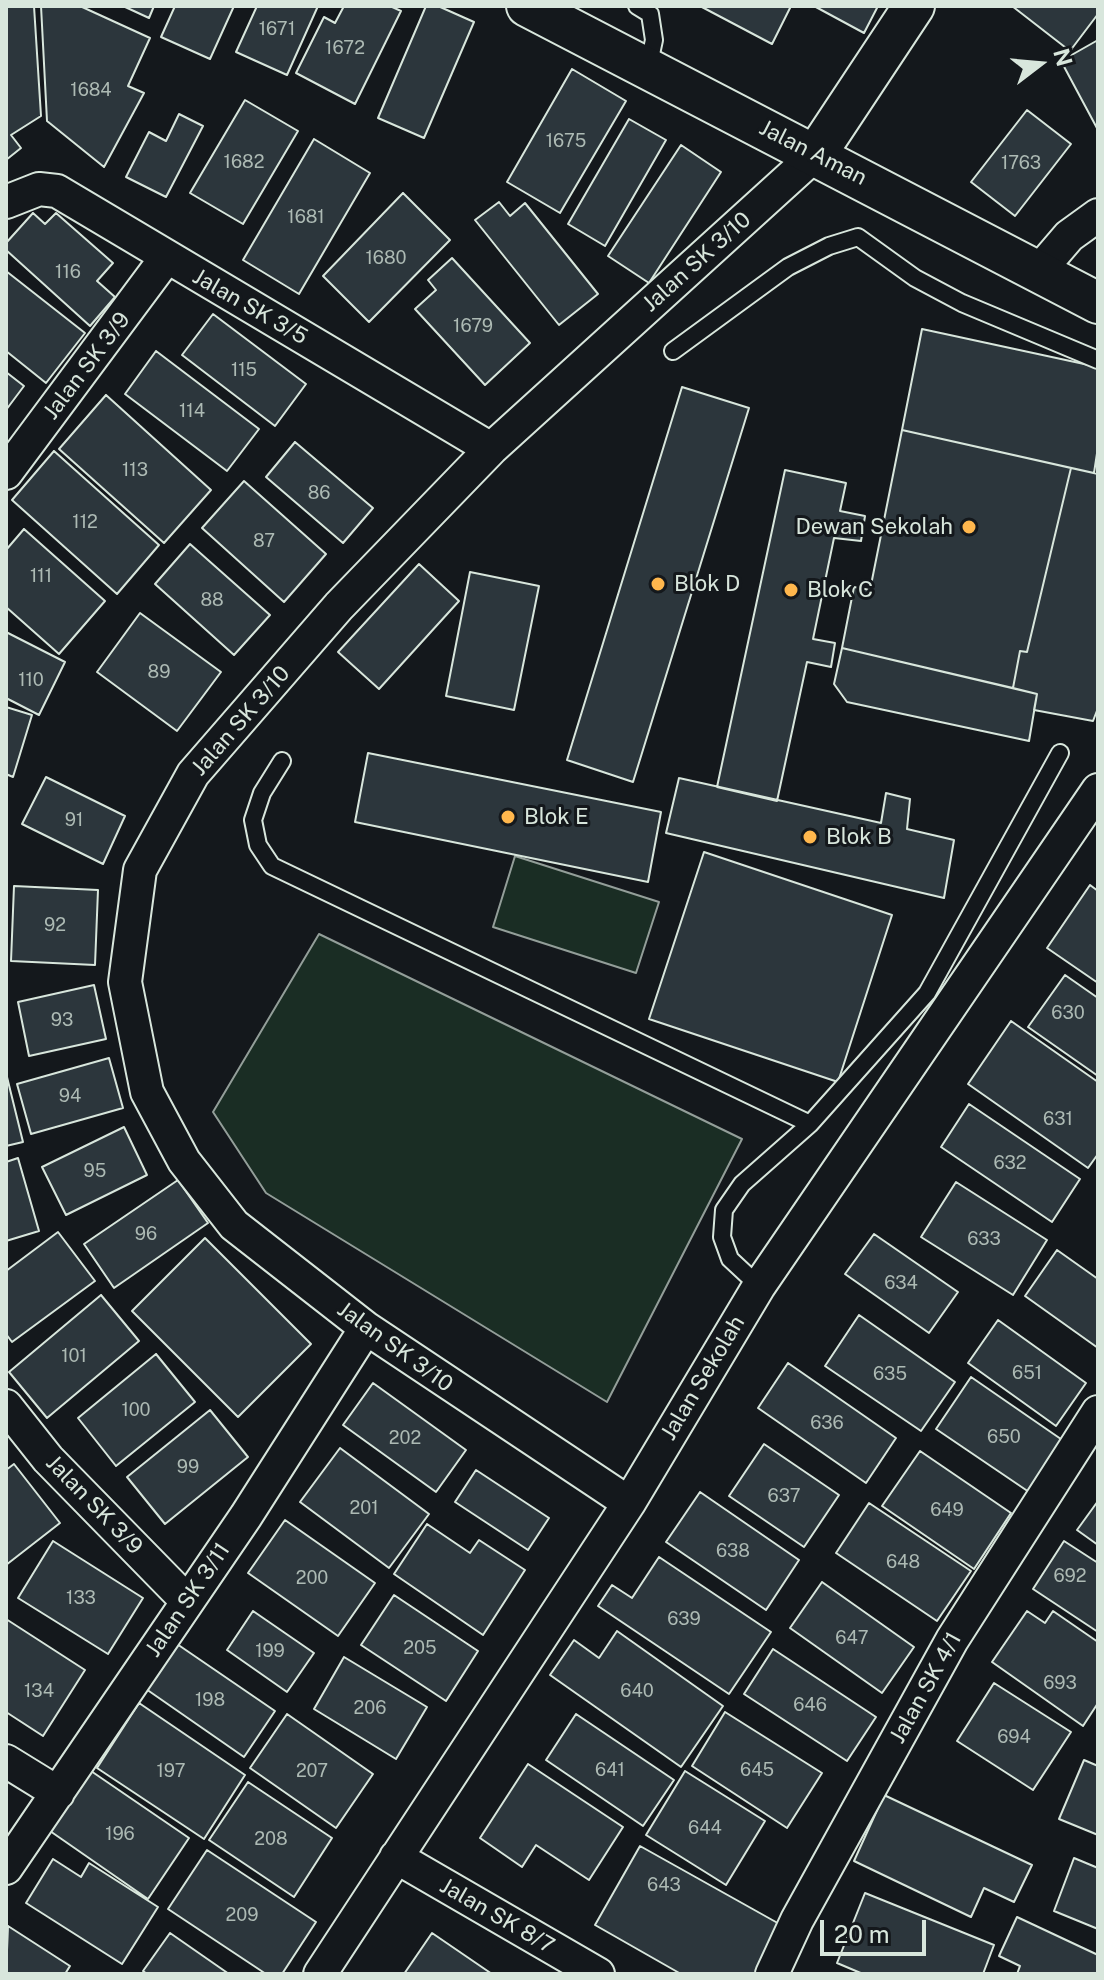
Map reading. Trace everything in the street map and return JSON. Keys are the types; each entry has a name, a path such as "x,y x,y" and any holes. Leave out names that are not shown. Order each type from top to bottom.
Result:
{"street":[{"name":"Jalan Aman","path":"527,6 1098,303"},
{"path":"816,154 914,6"},
{"name":"Jalan SK 3/10","path":"629,1503 366,1328 234,1225 184,1161 147,1092 125,982 140,870 193,774 339,606 491,449 816,154"},
{"name":"Jalan SK 3/5","path":"6,202 39,189 57,191 491,449"},
{"path":"1039,271 1069,236 1098,215"},
{"name":"Jalan SK 3/9","path":"6,473 166,258"},
{"name":"Jalan Sekolah","path":"320,1974 629,1503 759,1286 1098,790"},
{"name":"Jalan SK 3/11","path":"6,1868 187,1601 366,1328"},
{"name":"Jalan SK 3/9","path":"6,1406 48,1459 187,1601"},
{"name":"Jalan SK 4/1","path":"772,1974 797,1920 952,1640 1098,1412"},
{"path":"6,1761 58,1793"},
{"name":"Jalan SK 8/7","path":"396,1857 598,1974"}],"lane":[{"path":"637,6 650,14 654,40 647,71"},
{"path":"673,351 788,267 829,246 858,237 915,278 962,303 1098,360"},
{"path":"759,1286 730,1259 722,1237 724,1210 742,1184 810,1124 927,993 1060,753"},
{"path":"282,761 262,793 253,820 258,845 272,866 810,1124"}],"green space":[{"path":"515,856 659,902 636,973 493,927"},
{"path":"319,934 742,1139 607,1402 266,1193 213,1112"}],"building":[{"path":"6,6 34,6 41,116 11,135 21,148 6,160"},
{"path":"41,6 80,6 150,38 128,86 144,93 104,167 47,121"},
{"path":"123,6 154,6 149,18"},
{"path":"175,6 234,6 210,59 161,37"},
{"path":"257,6 318,6 287,75 236,52"},
{"path":"344,6 390,6 401,11 355,104 296,73 324,17 335,23"},
{"path":"426,6 438,6 474,22 424,138 378,118"},
{"path":"700,6 791,6 772,44"},
{"path":"814,6 878,6 864,33"},
{"path":"1012,6 1098,6 1098,14 1070,51"},
{"path":"1098,40 1098,130 1061,61"},
{"path":"572,69 626,101 560,213 507,182"},
{"path":"245,100 298,131 243,224 190,193"},
{"path":"1027,110 1071,144 1015,216 971,182"},
{"path":"179,114 203,126 166,197 126,177 149,132 166,141"},
{"path":"629,119 666,140 605,246 568,224"},
{"path":"314,139 370,173 299,294 243,260"},
{"path":"681,145 721,172 649,283 608,256"},
{"path":"403,193 450,240 369,322 323,276"},
{"path":"499,202 510,216 525,203 598,294 559,325 475,220"},
{"path":"33,213 45,224 56,213 113,263 97,281 115,297 90,326 6,250 6,243"},
{"path":"452,258 530,343 485,385 415,309 436,290 428,280"},
{"path":"6,271 85,333 46,383 6,351"},
{"path":"213,314 306,384 275,426 182,355"},
{"path":"922,329 1098,367 1098,447 1094,473 902,430"},
{"path":"156,351 259,429 227,471 125,394"},
{"path":"6,372 24,386 6,410"},
{"name":"Blok D","path":"682,387 749,408 633,782 567,760"},
{"path":"106,395 211,490 164,543 59,449"},
{"name":"Dewan Sekolah","path":"902,430 1071,468 1027,652 1020,651 1013,688 842,648 854,587 870,590"},
{"path":"295,442 373,508 343,543 266,477"},
{"path":"54,451 159,545 117,594 12,500"},
{"path":"1071,468 1098,474 1098,708 1093,721 1034,710 1037,694 1013,688 1020,651 1027,652"},
{"name":"Blok C","path":"785,470 846,483 840,511 865,516 861,541 834,538 813,639 835,643 831,667 807,662 777,801 717,787"},
{"path":"244,481 326,554 284,602 202,528"},
{"path":"24,529 105,601 59,654 6,607 6,550"},
{"path":"190,544 270,615 234,655 155,584"},
{"path":"419,564 459,601 379,689 338,652"},
{"path":"470,572 539,586 514,710 446,696"},
{"path":"140,613 221,672 177,731 97,672"},
{"path":"6,632 65,662 39,715 6,698"},
{"path":"842,648 1037,694 1029,741 847,702 834,684"},
{"path":"6,707 32,715 13,777 6,774"},
{"name":"Blok E","path":"368,753 661,812 648,882 355,822"},
{"path":"46,777 125,816 103,864 22,824"},
{"name":"Blok B","path":"679,778 881,823 886,793 910,799 907,829 954,840 944,898 666,833"},
{"path":"704,852 892,915 838,1082 649,1019"},
{"path":"1090,885 1098,891 1098,983 1047,948"},
{"path":"14,886 98,890 95,965 11,961"},
{"path":"1065,975 1098,998 1098,1076 1028,1027"},
{"path":"94,985 106,1039 29,1056 18,1002"},
{"path":"1011,1021 1098,1082 1098,1154 1088,1168 968,1084"},
{"path":"109,1058 123,1108 31,1134 17,1084"},
{"path":"6,1073 23,1142 6,1146"},
{"path":"969,1104 1080,1179 1052,1222 941,1147"},
{"path":"124,1127 147,1175 66,1215 42,1167"},
{"path":"18,1158 39,1231 6,1241 6,1162"},
{"path":"178,1180 208,1223 114,1288 84,1244"},
{"path":"956,1182 1047,1240 1013,1295 921,1237"},
{"path":"58,1232 95,1281 12,1342 6,1334 6,1271"},
{"path":"874,1234 958,1292 929,1333 845,1274"},
{"path":"205,1238 311,1344 238,1417 132,1311"},
{"path":"1057,1250 1098,1279 1098,1348 1025,1296"},
{"path":"101,1295 139,1341 47,1418 9,1372"},
{"path":"859,1315 955,1382 921,1431 825,1366"},
{"path":"998,1320 1086,1383 1056,1426 968,1363"},
{"path":"156,1354 195,1402 116,1466 78,1418"},
{"path":"788,1363 896,1438 866,1483 758,1408"},
{"path":"971,1377 1071,1446 1029,1492 936,1429"},
{"path":"373,1383 466,1450 436,1492 343,1425"},
{"path":"210,1410 248,1457 165,1524 127,1477"},
{"path":"764,1444 839,1495 804,1547 729,1496"},
{"path":"340,1448 429,1514 389,1568 300,1502"},
{"path":"920,1451 1011,1513 974,1569 882,1506"},
{"path":"14,1464 60,1523 6,1565 6,1470"},
{"path":"476,1470 549,1518 528,1550 455,1502"},
{"path":"700,1492 799,1560 766,1610 666,1542"},
{"path":"1098,1501 1098,1545 1077,1530"},
{"path":"869,1503 971,1571 937,1621 836,1553"},
{"path":"285,1520 375,1583 338,1636 248,1573"},
{"path":"427,1524 470,1553 479,1540 525,1570 483,1635 394,1574"},
{"path":"53,1541 143,1598 108,1654 18,1598"},
{"path":"1064,1541 1098,1563 1098,1632 1033,1589"},
{"path":"659,1557 771,1632 729,1694 598,1606 612,1585 632,1598"},
{"path":"822,1582 914,1647 882,1693 790,1628"},
{"path":"394,1595 478,1651 446,1701 361,1645"},
{"path":"253,1611 314,1653 287,1692 227,1650"},
{"path":"1027,1611 1045,1623 1053,1611 1098,1642 1098,1703 1083,1726 992,1662"},
{"path":"6,1619 85,1670 43,1736 6,1712"},
{"path":"617,1631 723,1706 681,1767 550,1675 574,1640 599,1658"},
{"path":"177,1644 275,1711 244,1757 146,1689"},
{"path":"773,1649 876,1717 847,1761 744,1694"},
{"path":"344,1657 427,1707 396,1759 314,1709"},
{"path":"994,1683 1071,1732 1033,1790 957,1741"},
{"path":"139,1703 245,1775 204,1839 97,1768"},
{"path":"725,1712 822,1773 787,1828 692,1766"},
{"path":"287,1714 373,1774 336,1828 250,1768"},
{"path":"576,1714 674,1780 643,1826 546,1760"},
{"path":"1084,1760 1098,1766 1098,1835 1059,1819"},
{"path":"528,1764 623,1827 589,1880 536,1845 522,1867 480,1838"},
{"path":"91,1771 189,1838 148,1899 50,1831"},
{"path":"685,1771 765,1821 726,1885 646,1835"},
{"path":"248,1782 332,1838 294,1897 209,1840"},
{"path":"884,1795 1032,1865 1014,1902 984,1888 971,1917 854,1861"},
{"path":"640,1846 783,1926 756,1974 681,1974 595,1925"},
{"path":"207,1850 316,1922 282,1974 266,1974 168,1909"},
{"path":"1074,1858 1098,1868 1098,1929 1054,1911"},
{"path":"53,1859 81,1877 89,1863 158,1907 122,1964 26,1903"},
{"path":"865,1893 994,1945 983,1974 863,1974 837,1963"},
{"path":"1017,1917 1098,1955 1098,1974 1017,1974 1020,1966 999,1956"},
{"path":"8,1926 70,1966 65,1974 6,1974"},
{"path":"170,1933 229,1974 147,1974 143,1971"},
{"path":"432,1933 492,1974 404,1974"}],"place":[{"name":"Dewan Sekolah","path":"969,527"},
{"name":"Blok D","path":"658,584"},
{"name":"Blok C","path":"791,590"},
{"name":"Blok E","path":"508,817"},
{"name":"Blok B","path":"810,837"}]}
